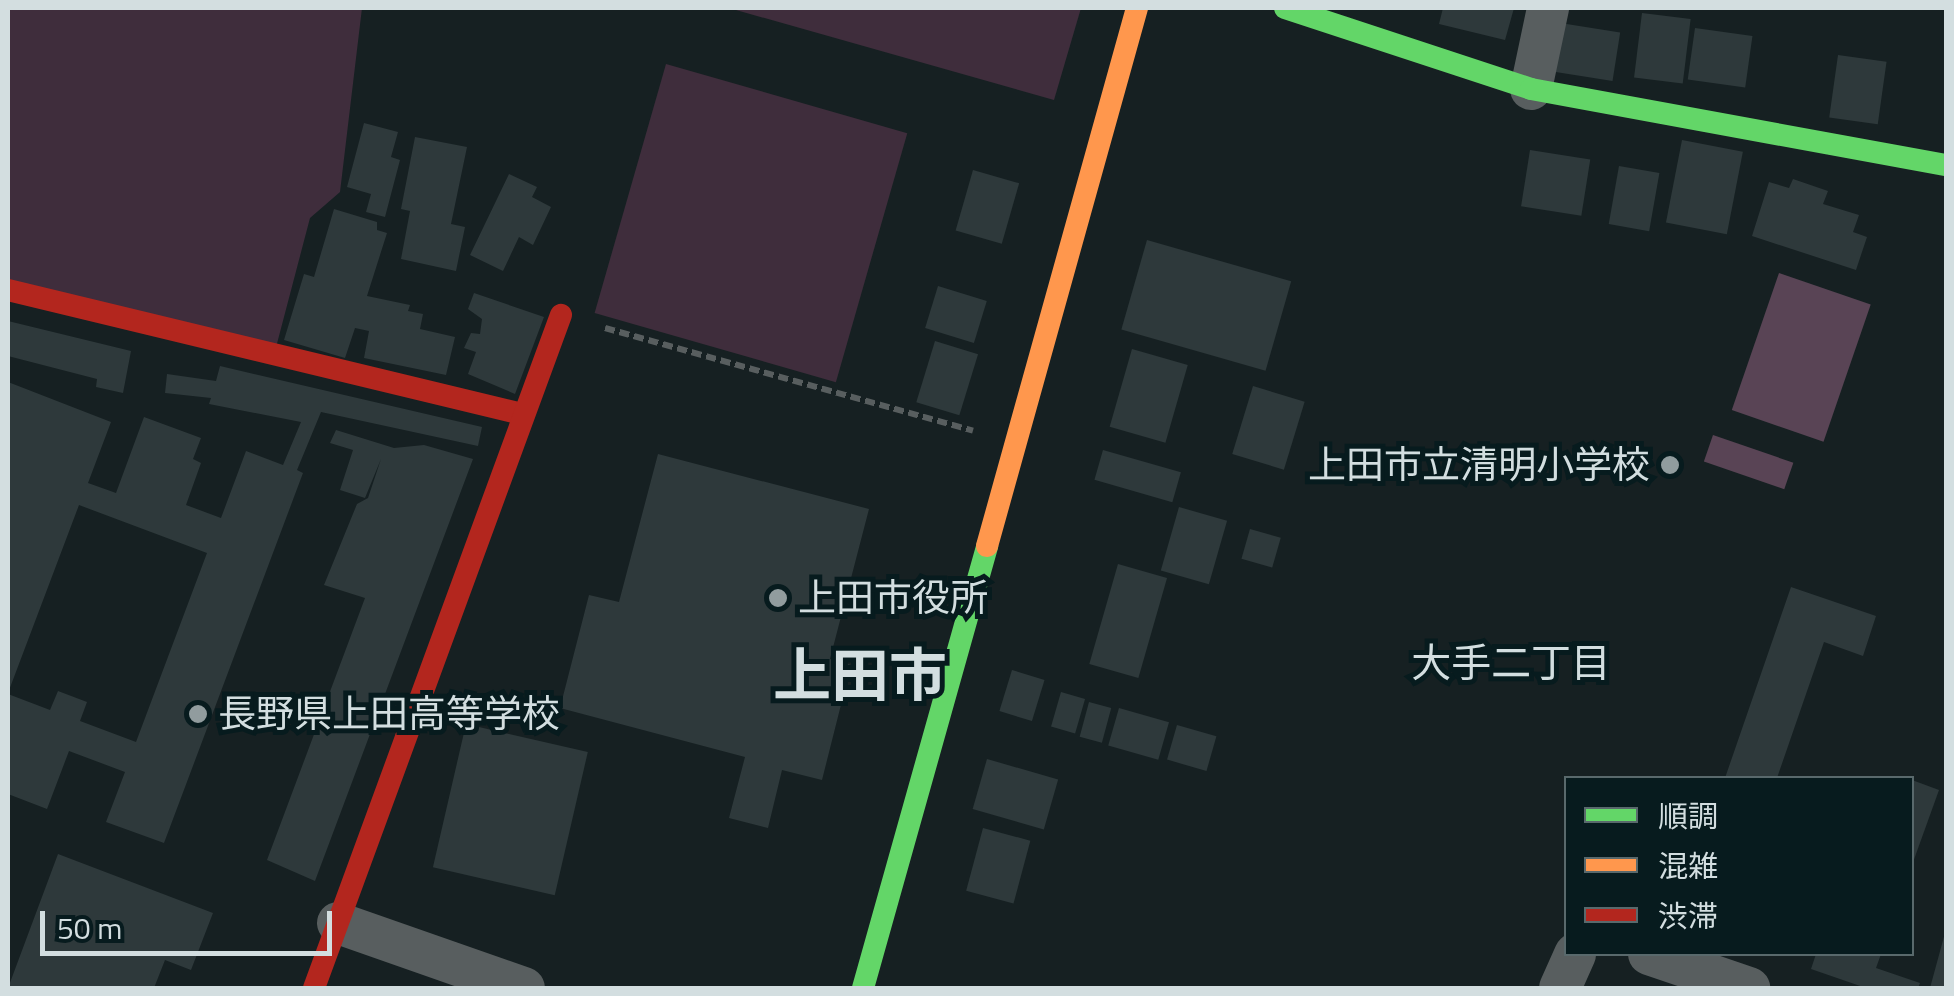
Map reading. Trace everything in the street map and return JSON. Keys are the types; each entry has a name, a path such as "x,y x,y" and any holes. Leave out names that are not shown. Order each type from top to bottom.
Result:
{"street":[{"path":"863,988 1138,8"},
{"path":"1286,8 1531,89 1946,166"},
{"path":"1531,89 1548,8"},
{"path":"8,290 522,414"},
{"path":"314,988 561,315"},
{"path":"338,923 524,988"},
{"path":"1560,988 1574,956"},
{"path":"1655,956 1749,988"}],"path":[{"path":"561,315 974,431"}],"shaded area":[{"path":"8,8 362,8 340,192 310,218 274,355 8,290"},
{"path":"729,8 1081,8 1054,100"},
{"path":"666,64 907,133 836,382 595,313"},
{"path":"1779,273 1871,305 1824,442 1732,410"},
{"path":"1713,435 1793,463 1784,489 1704,461"}],"building":[{"path":"1443,8 1514,8 1505,40 1439,24"},
{"path":"1642,13 1691,19 1683,83 1634,78"},
{"path":"1554,22 1620,32 1613,81 1546,70"},
{"path":"1695,28 1752,36 1745,88 1688,79"},
{"path":"1838,55 1887,62 1878,124 1829,117"},
{"path":"364,123 398,132 391,157 400,160 385,217 366,212 371,194 347,187"},
{"path":"415,137 467,147 451,224 465,227 456,271 401,259 410,211 401,209"},
{"path":"1682,140 1743,152 1727,234 1666,222"},
{"path":"1530,150 1590,160 1581,216 1521,206"},
{"path":"1619,166 1659,173 1649,231 1609,224"},
{"path":"973,170 1019,183 1002,244 956,231"},
{"path":"509,174 537,187 532,197 551,207 533,245 519,237 503,271 470,255"},
{"path":"1793,179 1828,191 1823,204 1859,215 1853,232 1867,237 1856,270 1752,236 1769,182 1789,188"},
{"path":"334,209 377,222 377,230 387,233 367,296 410,305 408,311 423,314 420,329 455,337 446,375 364,358 369,331 355,328 345,358 284,340 304,274 314,277"},
{"path":"1147,240 1291,281 1266,371 1121,329"},
{"path":"938,286 987,301 974,343 925,328"},
{"path":"474,293 544,317 515,394 468,374 476,352 464,348 471,333 480,334 482,319 468,309"},
{"path":"8,321 131,351 123,393 96,387 97,379 8,356"},
{"path":"935,341 978,354 959,415 916,402"},
{"path":"1132,349 1188,365 1165,443 1110,427"},
{"path":"220,366 482,427 478,446 321,412 297,470 303,473 164,843 106,822 125,772 69,751 47,809 8,794 8,694 50,710 58,691 87,702 80,721 136,742 207,553 79,505 8,693 8,382 111,422 88,483 116,493 144,417 201,438 193,459 201,463 186,505 221,518 246,451 283,465 301,422 209,404 211,398 165,393 167,374 216,381"},
{"path":"1253,386 1305,402 1284,470 1232,454"},
{"path":"336,430 394,448 424,445 473,459 315,881 267,860 365,598 324,585 357,504 368,498 381,459 365,498 340,490 353,450 330,443"},
{"path":"1103,450 1181,472 1172,502 1094,480"},
{"path":"658,454 869,509 830,659 851,665 822,780 782,770 768,828 729,818 745,757 560,708 589,595 619,602"},
{"path":"1179,507 1227,521 1209,584 1161,570"},
{"path":"1250,529 1281,538 1272,568 1241,559"},
{"path":"1118,564 1167,578 1138,678 1089,664"},
{"path":"1791,587 1876,616 1863,656 1824,642 1778,776 1726,776"},
{"path":"1012,670 1045,680 1032,721 999,711"},
{"path":"1061,692 1085,699 1075,733 1051,727"},
{"path":"1089,702 1111,708 1102,743 1080,737"},
{"path":"1119,708 1169,722 1158,760 1108,745"},
{"path":"466,724 588,752 555,895 433,867"},
{"path":"1177,725 1216,736 1206,771 1167,760"},
{"path":"987,759 1058,779 1044,829 973,809"},
{"path":"1914,781 1939,790 1914,859"},
{"path":"983,828 1030,841 1014,903 966,891"},
{"path":"58,854 213,913 191,970 165,960 154,988 8,988"},
{"path":"1945,933 1946,988 1930,988"},
{"path":"1815,956 1880,956 1876,968 1920,983 1918,988 1866,988 1811,969"}],"traffic: fast":[{"path":"1285,8 1531,89 1946,165"},
{"path":"863,988 987,546"}],"traffic: slow":[{"path":"987,546 1137,8"}],"traffic: jam":[{"path":"8,290 522,414"},
{"path":"314,988 561,315"}],"place":[{"name":"上田市立清明小学校","path":"1670,465"},
{"name":"上田市役所","path":"778,598"},
{"name":"長野県上田高等学校","path":"198,714"}],"district":[{"name":"大手二丁目","path":"1511,663"},
{"name":"上田市","path":"860,675"}]}
